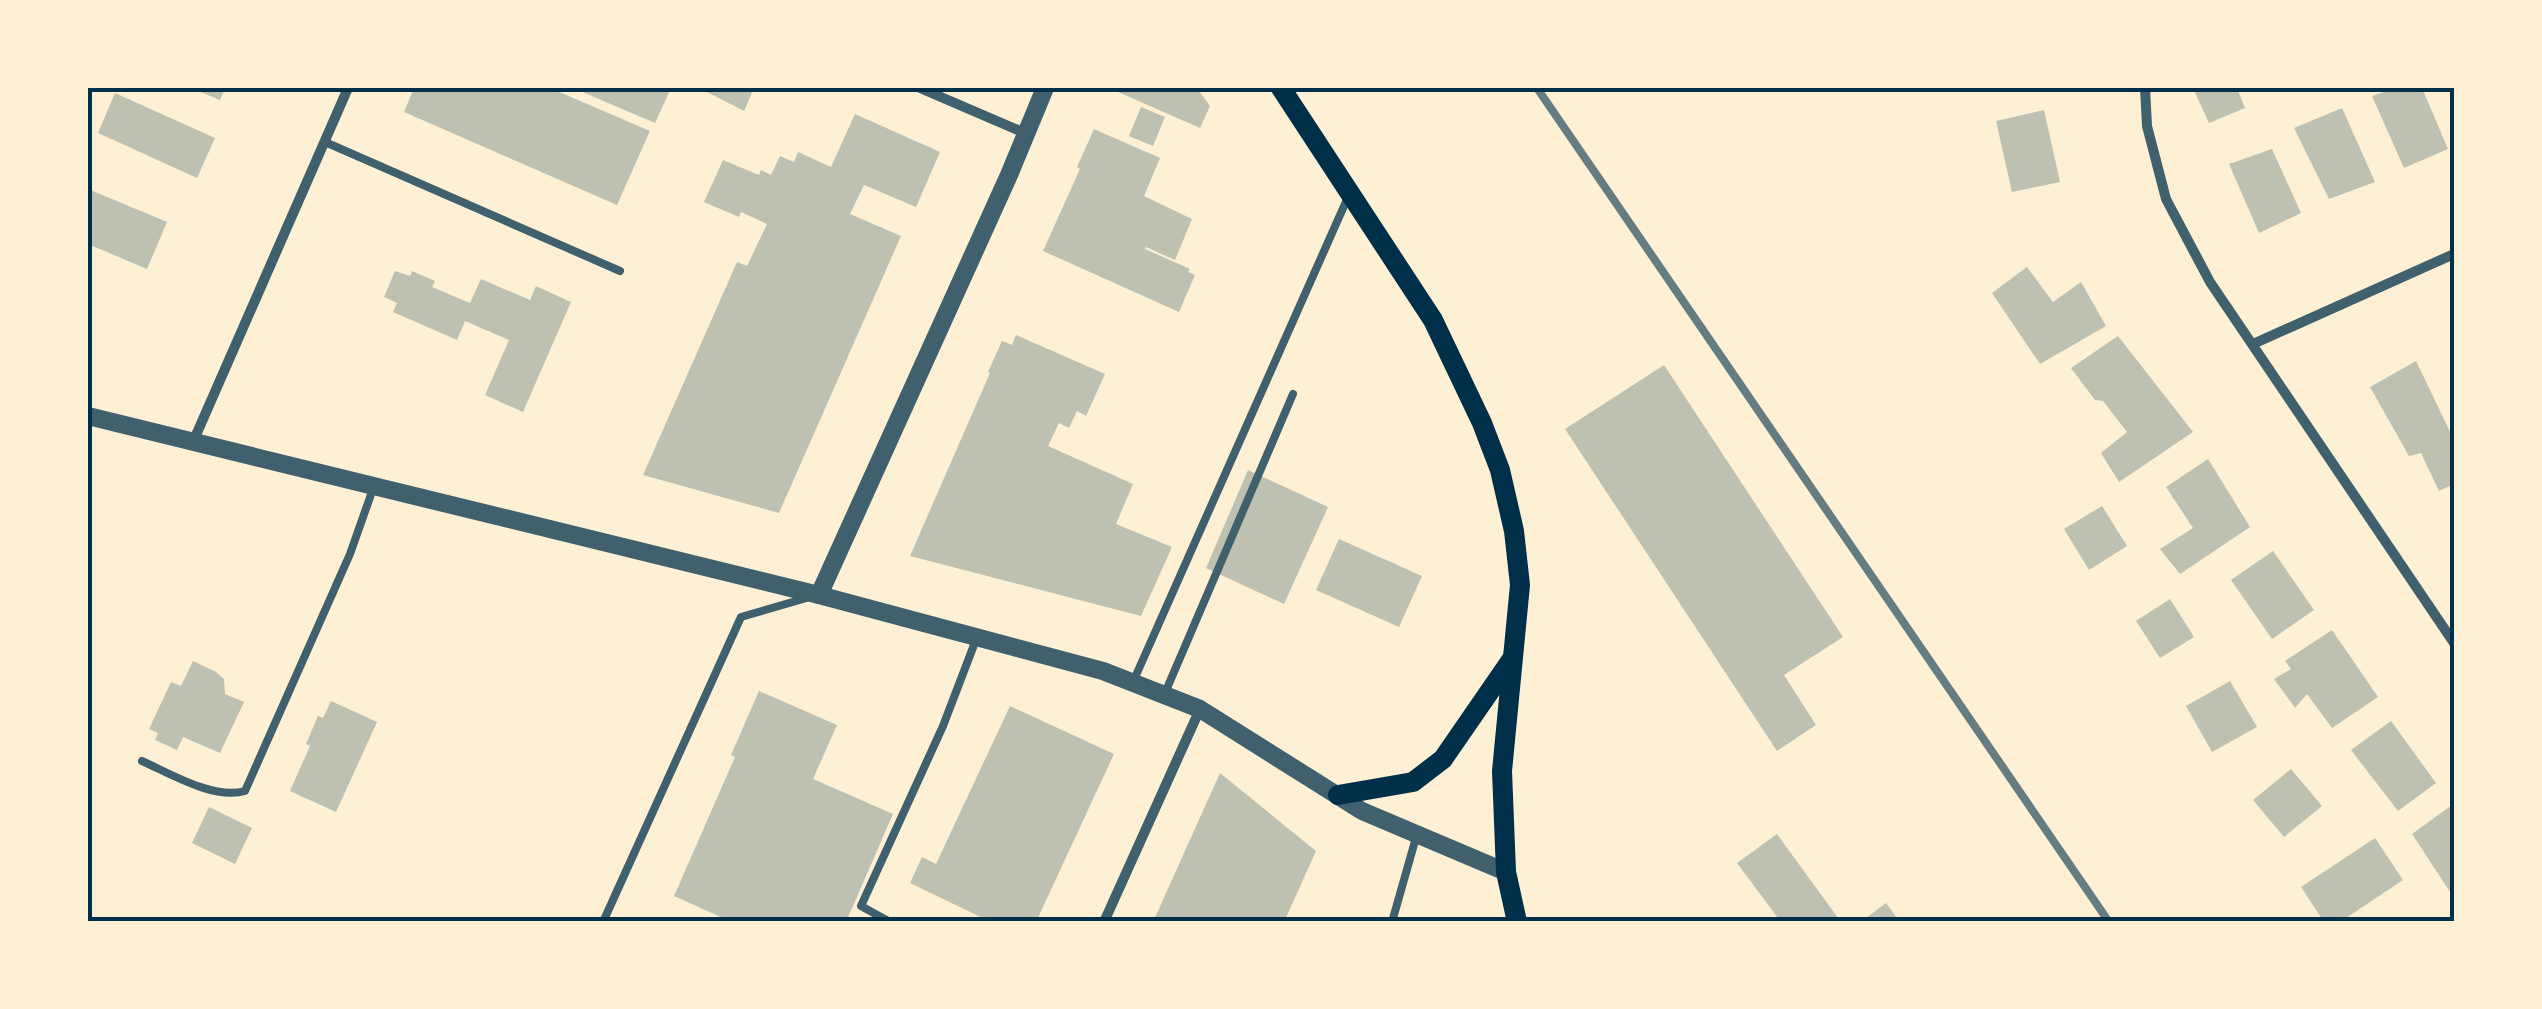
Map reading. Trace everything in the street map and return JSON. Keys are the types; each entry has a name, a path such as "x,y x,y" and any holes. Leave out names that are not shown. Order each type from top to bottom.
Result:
{"main road":[{"path":"1281,88 1433,320 1500,470 1514,532 1520,586 1502,771 1506,872 1516,922"},
{"path":"1338,795 1412,782 1443,759 1513,658"}],"street":[{"path":"193,442 348,88"},
{"path":"920,88 1027,134"},
{"path":"820,595 1046,88"},
{"path":"2145,88 2147,126 2166,199 2210,282 2454,642"},
{"path":"2253,344 2454,254"},
{"path":"88,416 820,595 1103,671 1200,709 1362,811 1506,872"},
{"path":"1104,922 1200,709"}],"lane":[{"path":"325,142 620,270"},
{"path":"1133,683 1350,192"},
{"path":"1164,695 1293,394"},
{"path":"142,761 218,793 233,795 246,791 350,554 374,486"},
{"path":"603,922 741,617 820,595"},
{"path":"890,922 861,906 978,637"},
{"path":"1392,922 1417,834"}],"building":[{"path":"191,88 225,88 220,100"},
{"path":"414,88 550,88 650,131 617,205 404,112"},
{"path":"573,88 671,88 655,123"},
{"path":"704,88 754,88 744,111"},
{"path":"1109,88 1197,88 1210,106 1200,128"},
{"path":"2193,88 2237,88 2245,108 2209,123"},
{"path":"2395,88 2422,88 2448,149 2404,168 2372,96"},
{"path":"115,93 215,138 197,178 98,133"},
{"path":"1141,107 1165,117 1153,146 1129,136"},
{"path":"2342,108 2375,182 2329,199 2294,128"},
{"path":"2044,110 2060,182 2012,192 1996,121"},
{"path":"855,114 940,152 916,207 864,185 850,214 901,236 779,513 643,475 737,262 747,266 767,224 704,202 723,160 759,175 761,170 771,175 780,156 794,162 798,152 831,167"},
{"path":"1094,129 1160,158 1144,196 1192,219 1175,260 1145,249 1190,269 1188,272 1195,275 1179,312 1043,251"},
{"path":"2272,149 2301,213 2259,233 2229,164"},
{"path":"88,189 167,222 147,269 88,244"},
{"path":"2027,267 2053,302 2081,282 2106,326 2040,364 1992,293"},
{"path":"395,271 410,276 412,271 435,281 432,287 470,303 481,279 530,300 536,286 571,302 523,412 485,395 509,340 465,321 457,340 393,312 397,303 384,297"},
{"path":"1016,335 1105,374 1086,416 1077,411 1069,428 1059,423 1048,446 1133,484 1116,524 1172,547 1141,616 910,556 1002,341 1012,345"},
{"path":"2118,336 2193,432 2119,482 2101,453 2127,432 2103,401 2095,400 2071,368"},
{"path":"2416,361 2454,440 2454,484 2439,491 2421,453 2409,456 2370,387"},
{"path":"1664,365 1843,637 1784,675 1816,725 1777,751 1565,429"},
{"path":"2208,459 2250,527 2180,574 2160,549 2193,528 2166,487"},
{"path":"1248,470 1328,507 1284,604 1206,568"},
{"path":"2102,506 2127,546 2089,570 2064,529"},
{"path":"1339,539 1422,576 1399,627 1316,590"},
{"path":"2273,551 2314,610 2272,639 2231,580"},
{"path":"2170,599 2194,637 2160,658 2136,621"},
{"path":"2332,630 2378,697 2332,728 2307,694 2295,708 2274,679 2291,669 2285,661"},
{"path":"193,661 216,672 224,679 225,694 244,702 220,753 183,737 177,750 155,740 158,733 149,729 171,682 181,686"},
{"path":"2230,681 2257,727 2212,752 2186,706"},
{"path":"759,691 837,725 813,779 893,814 846,922 732,922 674,896 735,757 731,755"},
{"path":"331,701 377,722 336,812 290,791 318,716 323,718"},
{"path":"1010,706 1114,754 1036,922 991,922 910,883 922,857 936,864"},
{"path":"2391,721 2436,783 2398,811 2351,750"},
{"path":"2291,769 2322,806 2284,837 2253,800"},
{"path":"1220,773 1316,851 1284,922 1153,922"},
{"path":"2452,805 2454,809 2454,898 2412,834"},
{"path":"209,807 252,828 235,864 192,843"},
{"path":"1777,834 1841,922 1781,922 1737,863"},
{"path":"2375,838 2403,880 2340,922 2324,922 2301,887"},
{"path":"1886,903 1900,922 1861,922"}],"railway":[{"path":"1537,88 2109,922"}]}
